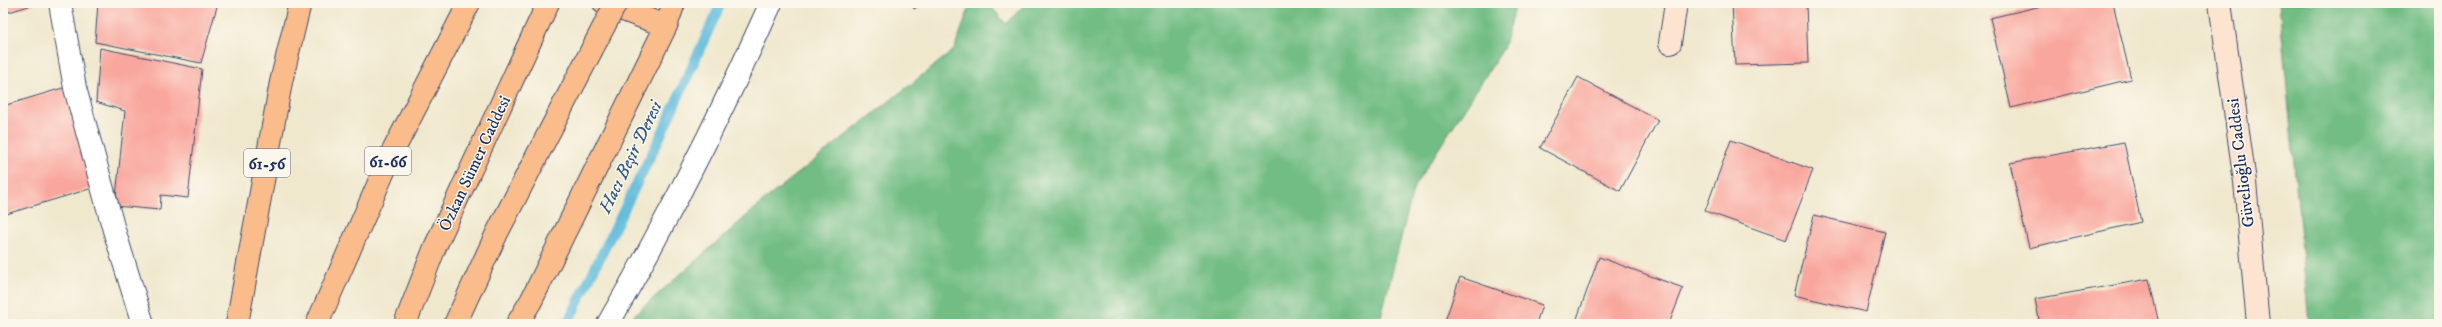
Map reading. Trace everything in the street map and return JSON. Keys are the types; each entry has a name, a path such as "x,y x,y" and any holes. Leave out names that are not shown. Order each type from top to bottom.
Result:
{"main road":[{"name":"61-56","path":"237,324 281,82 300,3"},
{"name":"61-66","path":"316,324 391,155 469,3"},
{"name":"Özkan Sümer Caddesi","path":"405,324 435,247 548,3"},
{"path":"604,3 666,26"},
{"path":"455,324 497,233 616,3"},
{"path":"517,324 531,301 666,26 674,3"}],"street":[{"path":"60,3 75,88 114,230 143,324"},
{"path":"608,324 654,246 736,82 771,3"},
{"path":"1670,43 1676,3"},
{"name":"Güvelioğlu Caddesi","path":"2219,8 2245,182 2258,324"}],"green space":[{"path":"971,3 988,3 1006,24 1026,3 1516,3 1503,49 1414,187 1379,324 624,324 767,198 954,50"},
{"path":"2279,3 2439,3 2439,324 2309,324"}],"building":[{"path":"3,3 38,3 3,14"},
{"path":"98,3 218,3 201,63 95,42"},
{"path":"911,3 924,3 914,9"},
{"path":"1007,3 1016,3 1011,7"},
{"path":"1644,3 1656,3 1655,6"},
{"path":"1732,3 1806,3 1808,63 1735,65"},
{"path":"2054,3 2113,3 2131,79 2011,108 1990,18"},
{"path":"100,48 202,69 188,198 161,195 160,210 115,206 125,111 96,102"},
{"path":"1578,77 1658,120 1620,191 1540,148"},
{"path":"66,87 96,187 3,215 3,106"},
{"path":"1731,140 1813,170 1786,240 1705,211"},
{"path":"2124,142 2141,222 2029,248 2010,163"},
{"path":"1814,215 1885,232 1866,312 1794,295"},
{"path":"1599,257 1683,288 1669,324 1575,324"},
{"path":"1460,277 1542,305 1536,324 1444,324"},
{"path":"2149,279 2159,324 2040,324 2035,299"}],"waterway":[{"name":"Hacı Beşir Deresi","path":"567,324 661,135 721,3"}]}
